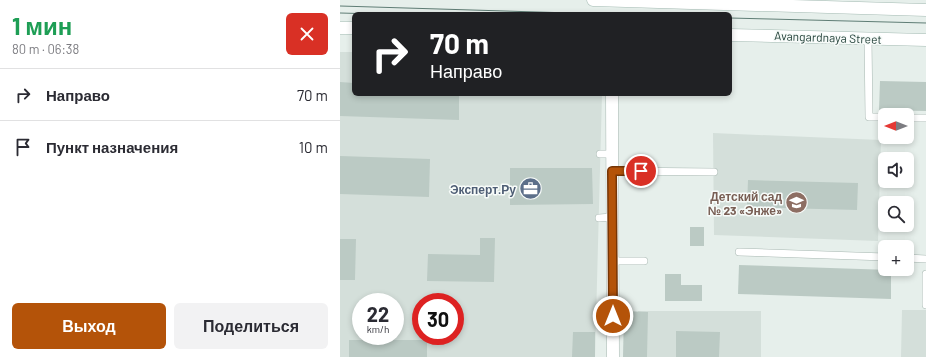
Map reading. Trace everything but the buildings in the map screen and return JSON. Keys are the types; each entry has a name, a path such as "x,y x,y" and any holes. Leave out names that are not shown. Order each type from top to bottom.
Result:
{"main road":[{"path":"593,0 861,4 926,10"},
{"path":"340,28 352,28"},
{"name":"Avangardnaya Street","path":"732,35 926,40"},
{"path":"612,96 613,357"}],"lane":[{"path":"868,38 869,117 878,117"},
{"path":"914,118 926,118"},
{"path":"600,154 612,154"},
{"path":"612,171 714,172"},
{"path":"599,218 612,217"},
{"path":"739,252 878,257"},
{"path":"914,258 926,259"},
{"path":"612,261 644,261"},
{"path":"926,274 926,305"}],"shaded area":[{"path":"340,52 352,52 352,96 602,96 595,357 340,357"},
{"name":"Детский сад № 23 «Энже»","path":"713,133 878,140 878,144 881,144 881,152 878,152 878,188 880,188 879,196 878,196 878,241 714,235"},
{"path":"902,310 926,310 926,357 901,357"},
{"path":"638,311 761,311 761,357 637,357"}],"tram line":[{"path":"340,6 537,12"},
{"path":"340,13 352,13"},
{"path":"732,18 926,23"}],"place":[{"name":"Эксперт.Ру","path":"531,189"},
{"name":"Детский сад № 23 «Энже»","path":"797,203"}],"route":[{"path":"613,316 612,171 641,171"}]}
